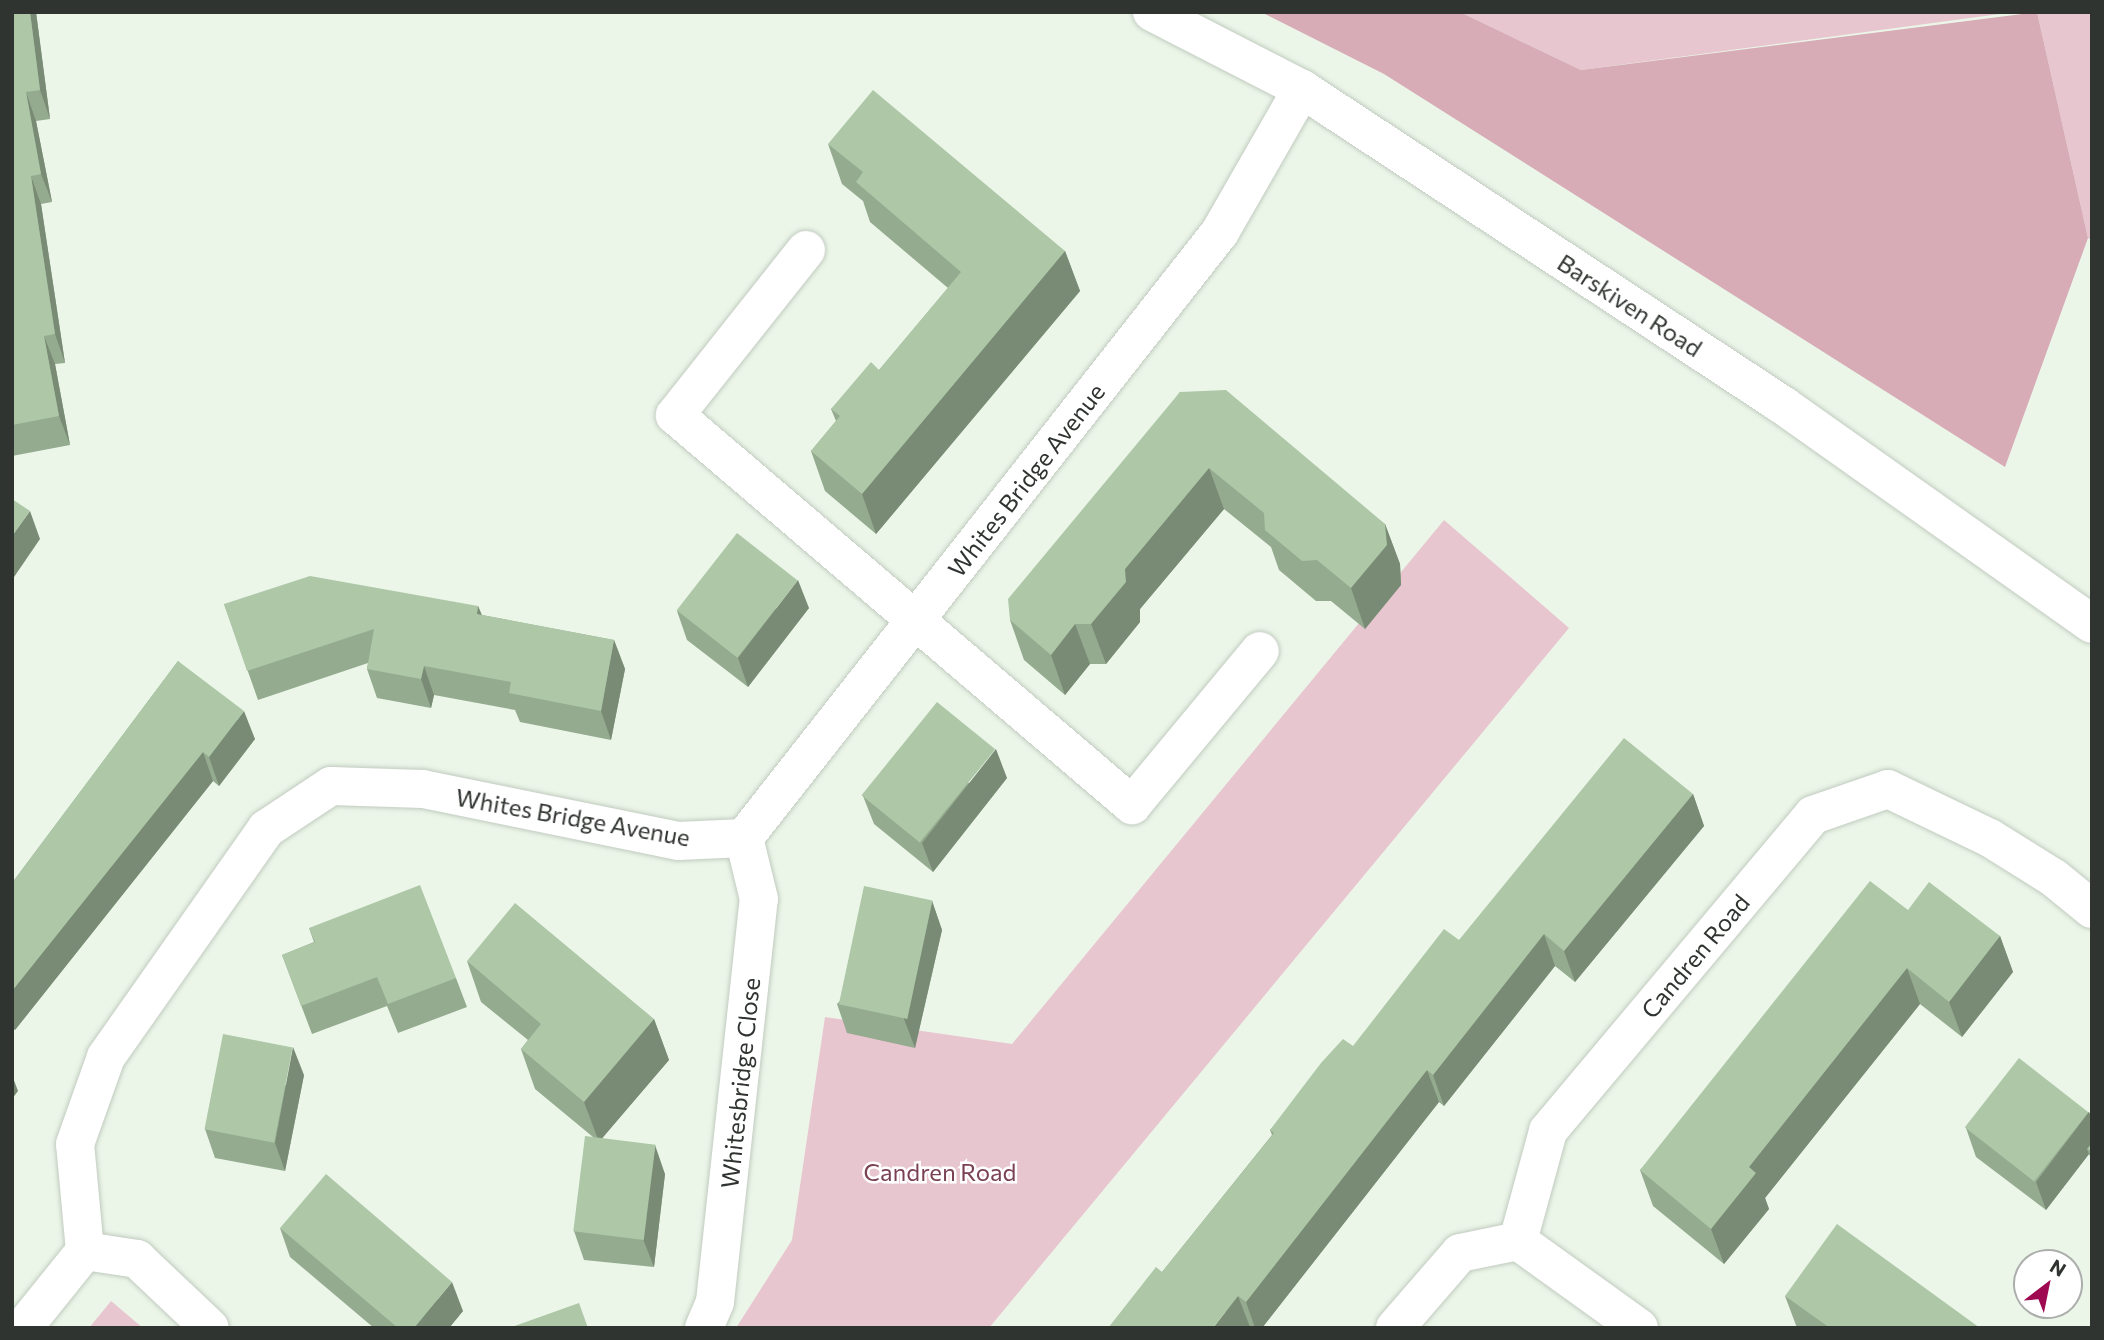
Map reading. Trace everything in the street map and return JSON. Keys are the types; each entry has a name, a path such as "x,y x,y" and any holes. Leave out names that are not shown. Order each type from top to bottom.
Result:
{"street":[{"name":"Barskiven Road","path":"1152,12 1302,89 1784,406 2092,624"},
{"name":"Whites Bridge Avenue","path":"85,1251 75,1144 106,1057 266,829 331,786 423,789 678,841 744,838 1220,232 1302,89"},
{"path":"806,250 675,415 918,618 1132,805 1260,651"},
{"name":"Candren Road","path":"1518,1241 1548,1131 1813,815 1888,789 1990,838 2054,878 2092,909"},
{"name":"Whitesbridge Close","path":"704,1328 715,1302 759,899 744,838"},
{"path":"1395,1328 1460,1253 1518,1241 1639,1328"},
{"path":"23,1328 85,1251 136,1259 210,1328"}],"green space":[{"path":"1460,12 2015,12 1581,70"},
{"path":"2037,12 2092,12 2092,240 2088,238"},
{"name":"Candren Road","path":"1444,520 1569,628 989,1328 736,1328 792,1240 825,1017 1012,1044"},
{"path":"111,1301 143,1328 89,1328"}],"shaded area":[{"path":"1261,12 1460,12 1581,70 2037,12 2088,238 2005,467 1384,74"}],"building":[{"path":"12,12 30,12 40,90 26,92 41,174 31,176 55,334 44,336 59,416 12,425"},
{"path":"873,90 1065,251 862,494 811,451 840,416 831,409 871,362 879,370 961,272 856,182 863,172 828,144"},
{"path":"1226,390 1385,524 1387,545 1351,588 1317,560 1302,561 1265,530 1264,513 1209,468 1125,569 1126,582 1091,624 1075,624 1051,655 1010,620 1008,599 1180,392"},
{"path":"12,499 30,511 12,536"},
{"path":"737,533 798,580 737,658 677,610"},
{"path":"310,576 478,606 477,614 614,640 601,711 509,693 511,682 424,666 421,679 367,669 374,629 247,671 224,604"},
{"path":"178,661 244,711 209,757 203,752 12,991 12,883"},
{"path":"937,702 995,749 920,842 861,795"},
{"path":"1624,738 1693,794 1564,951 1544,934 1433,1075 1427,1070 1246,1302 1238,1296 1213,1328 1108,1328 1156,1267 1162,1272 1274,1133 1270,1130 1321,1063 1343,1039 1353,1046 1444,929 1459,940"},
{"path":"1870,881 1908,910 1929,882 2000,936 1949,1002 1907,968 1749,1167 1756,1173 1711,1229 1640,1170"},
{"path":"420,885 456,978 388,1004 377,977 301,1006 282,955 315,942 309,928"},
{"path":"864,886 932,901 907,1019 839,1004"},
{"path":"515,903 654,1019 584,1102 521,1049 541,1024 467,961"},
{"path":"223,1034 293,1048 274,1143 204,1129"},
{"path":"2019,1058 2088,1112 2034,1182 1965,1127"},
{"path":"585,1136 655,1145 644,1240 573,1231"},
{"path":"326,1174 452,1282 414,1328 398,1328 280,1228"},
{"path":"1837,1224 1980,1328 1830,1328 1785,1296"},
{"path":"579,1303 588,1328 509,1328"}]}
